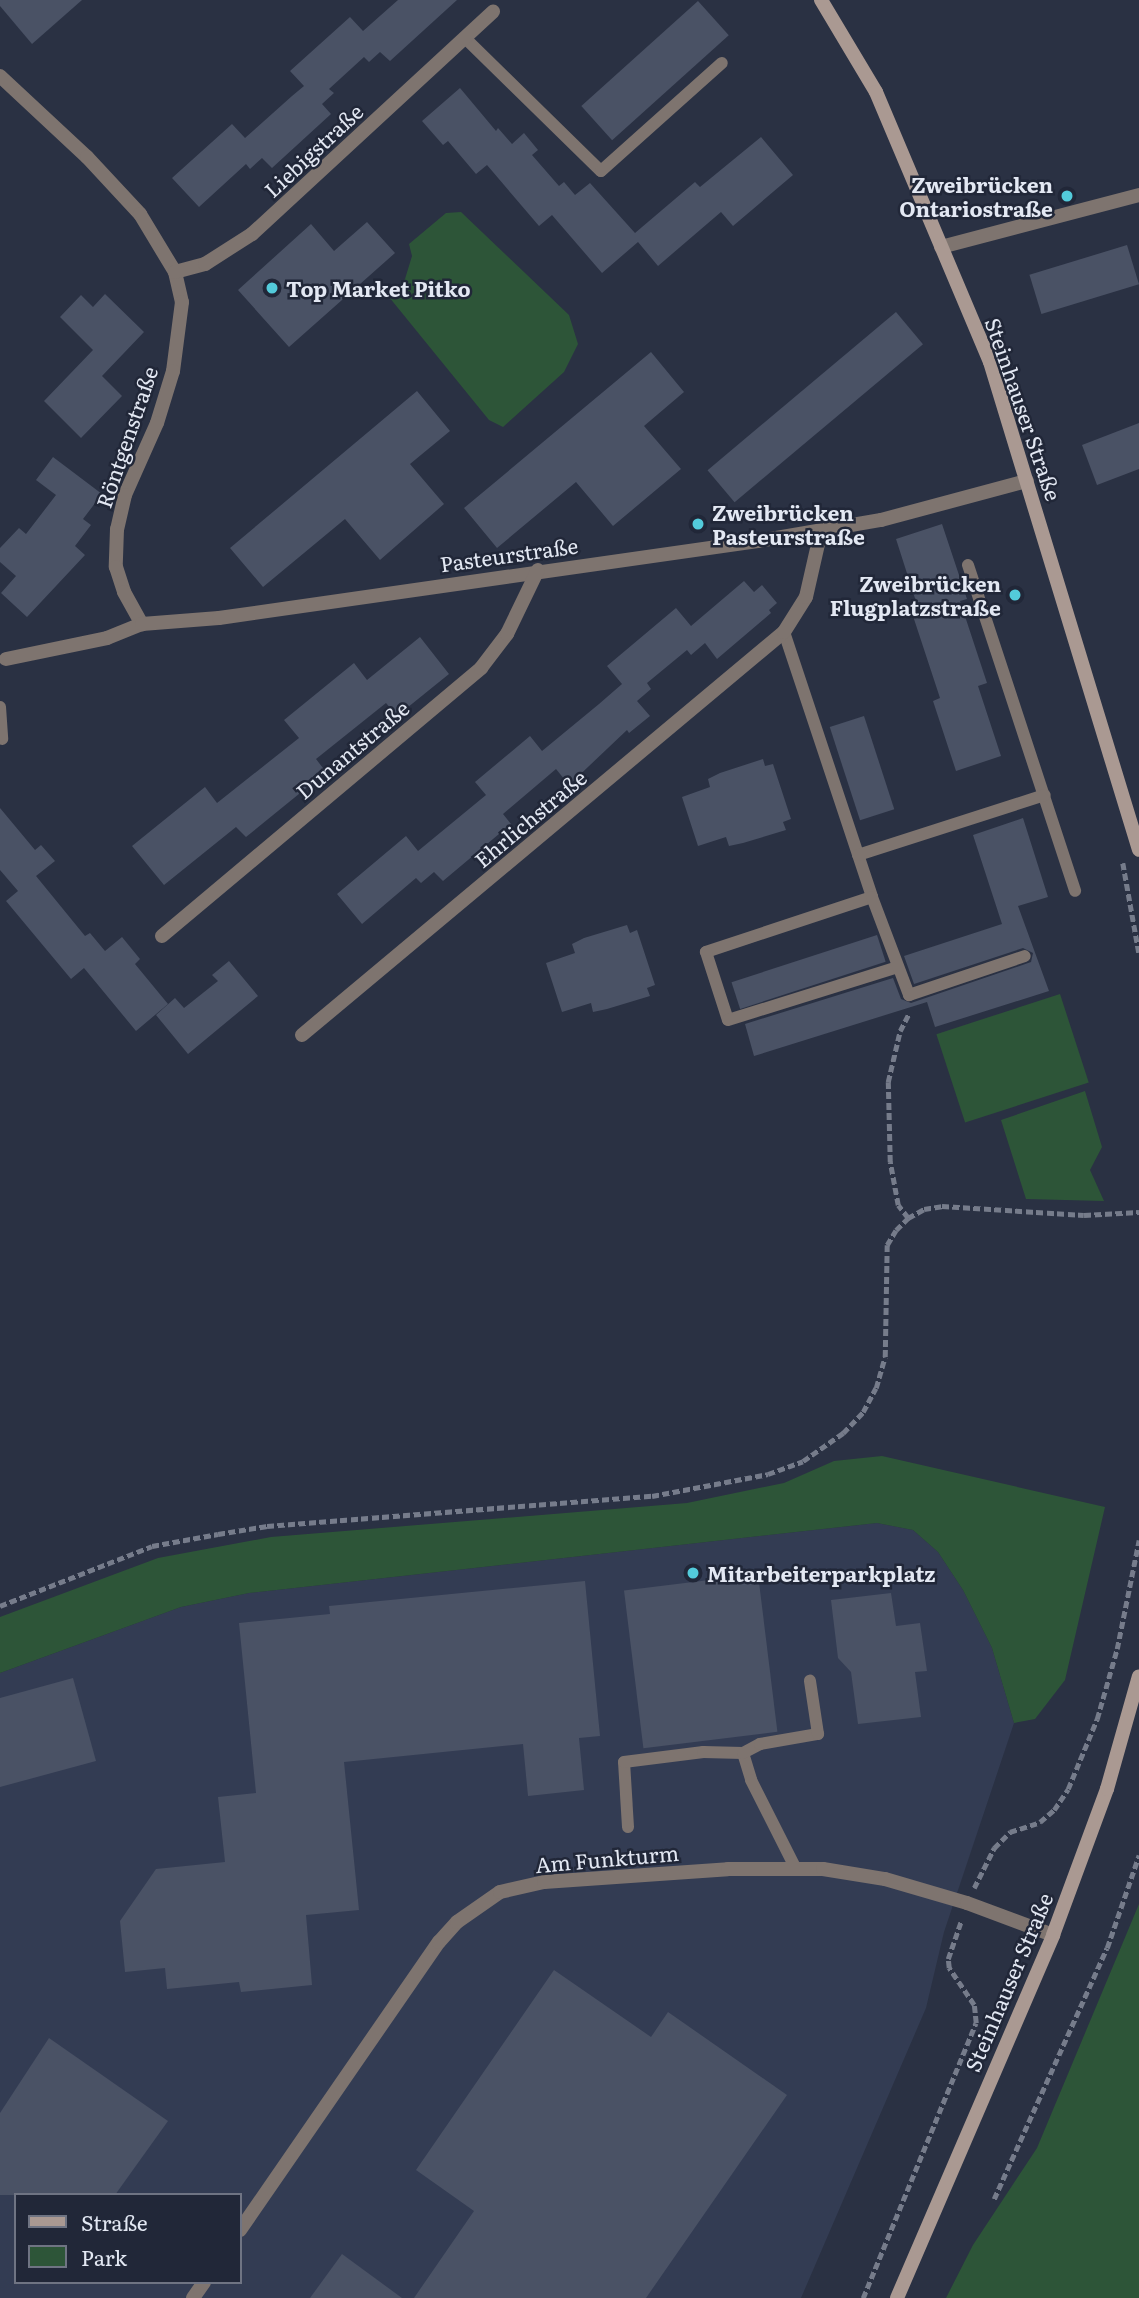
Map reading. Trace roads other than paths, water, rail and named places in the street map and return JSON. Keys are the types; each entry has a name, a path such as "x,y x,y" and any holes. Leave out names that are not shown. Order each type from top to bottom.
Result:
{"main road":[{"name":"Steinhauser Straße","path":"821,0 876,93 990,362 1136,830 1139,850"},
{"name":"Steinhauser Straße","path":"897,2298 1053,1936 1107,1789 1139,1676"}],"street":[{"name":"Liebigstraße","path":"175,272 205,264 252,234 493,12"},
{"name":"Röntgenstraße","path":"0,76 87,157 140,214 175,272 182,302 173,371 157,423 125,495 117,529 116,567 124,592 142,624"},
{"path":"941,247 1139,195"},
{"name":"Pasteurstraße","path":"3,664 107,638 142,624 219,618 821,531 881,520 1027,481"},
{"name":"Ehrlichstraße","path":"302,1035 784,632 806,597 821,531"},
{"name":"Dunantstraße","path":"162,936 481,668 507,634 538,570"},
{"name":"Am Funkturm","path":"242,2227 439,1942 478,1906 500,1892 544,1882 728,1869 824,1869 886,1878 967,1903 1053,1936"}],"lane":[{"path":"465,38 601,171 722,63"},
{"path":"968,565 1075,891"},
{"path":"784,632 872,897 909,995 1025,956"},
{"path":"0,707 2,739"},
{"path":"858,855 1045,795"},
{"path":"872,897 706,952 728,1020 898,967"},
{"path":"628,1827 624,1762 728,1750 743,1753 760,1744 818,1734 810,1681"},
{"path":"743,1753 751,1780 796,1869"}],"place":[{"name":"Zweibrücken Ontariostraße","path":"1067,196"},
{"name":"Top Market Pitko","path":"272,288"},
{"name":"Zweibrücken Pasteurstraße","path":"698,524"},
{"name":"Zweibrücken Flugplatzstraße","path":"1015,595"},
{"name":"Mitarbeiterparkplatz","path":"693,1573"}]}
